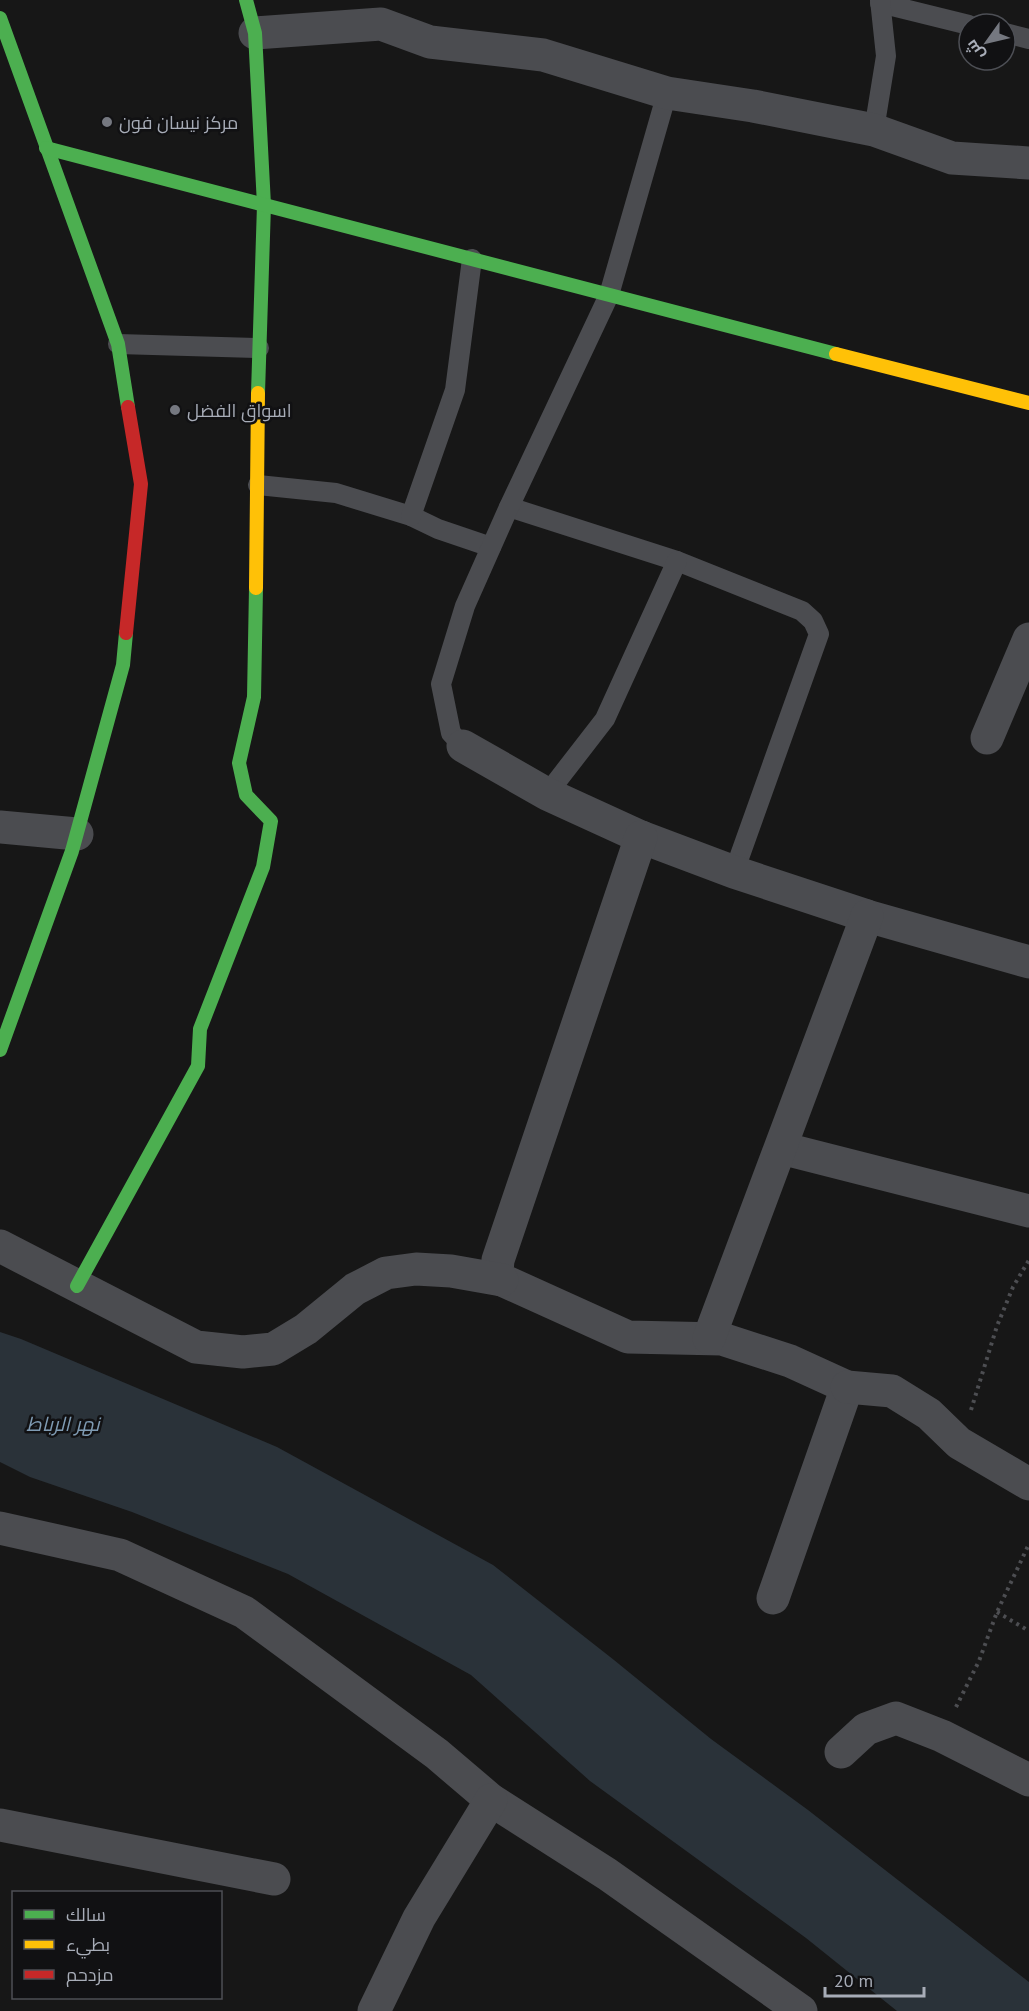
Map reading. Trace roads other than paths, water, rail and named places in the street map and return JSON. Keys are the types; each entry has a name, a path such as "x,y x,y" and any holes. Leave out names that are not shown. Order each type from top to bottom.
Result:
{"street":[{"path":"77,1286 198,1066 200,1029 263,867 271,821 246,795 239,763 254,697 259,348 264,205 255,33 246,0"},
{"path":"0,18 118,344 141,484 123,665 77,834 0,1050"},
{"path":"255,33 381,24 430,42 543,55 667,93 753,106 874,130 952,158 1029,163"},
{"path":"46,148 1029,403"},
{"path":"987,738 1029,639"},
{"path":"463,746 547,794 641,837 734,872 867,916 1028,959"},
{"path":"0,827 77,834"},
{"path":"502,1280 497,1271 498,1260 641,837"},
{"path":"709,1338 867,916"},
{"path":"781,1148 1029,1211"},
{"path":"0,1246 196,1347 243,1352 273,1349 306,1329 355,1289 386,1273 416,1269 452,1271 502,1280 628,1337 722,1339 790,1361 847,1387 892,1391 929,1414 959,1443 1029,1485"},
{"path":"773,1598 847,1387"},
{"path":"0,1528 120,1555 244,1612 437,1754 491,1800 607,1874 801,2011"},
{"path":"841,1752 866,1729 896,1718 942,1736 1029,1780"},
{"path":"374,2011 419,1918 491,1800"},
{"path":"0,1825 274,1879"}],"lane":[{"path":"874,130 886,56 880,1 957,22"},
{"path":"463,746 452,734 441,684 465,606 609,295 667,93"},
{"path":"411,516 455,390 472,259"},
{"path":"118,344 259,348"},
{"path":"258,485 336,493 411,516 438,529 491,547"},
{"path":"509,507 677,561 802,610 813,621 819,634 734,872"},
{"path":"547,794 605,718 677,561"}],"water":[{"name":"نهر الرباط","path":"0,1332 277,1447 493,1565 711,1739 808,1810 1029,1982 1029,2011 897,2011 806,1938 590,1781 471,1675 288,1574 132,1512 30,1477 0,1462"}],"place":[{"name":"مركز نيسان فون","path":"107,122"},
{"name":"اسواق الفضل","path":"175,410"}]}
